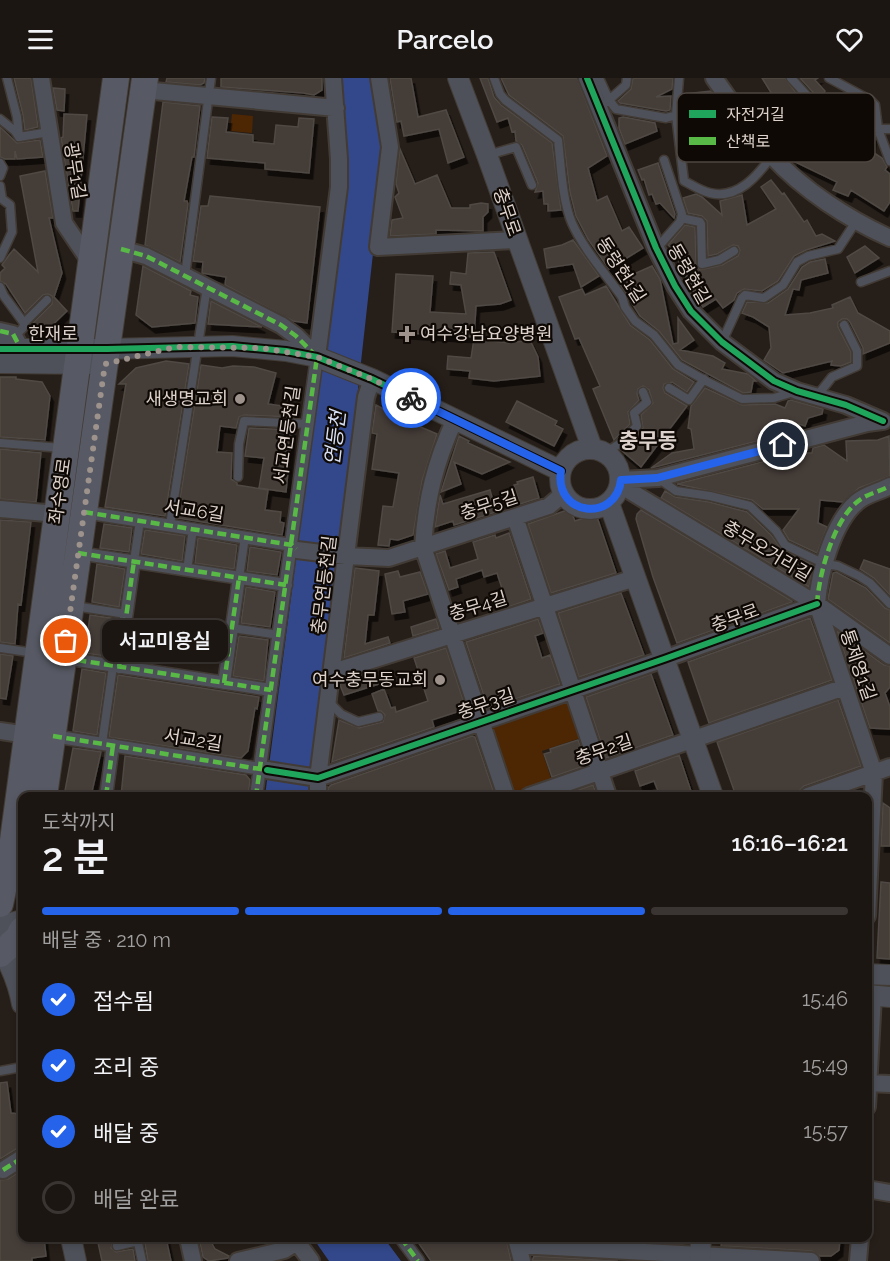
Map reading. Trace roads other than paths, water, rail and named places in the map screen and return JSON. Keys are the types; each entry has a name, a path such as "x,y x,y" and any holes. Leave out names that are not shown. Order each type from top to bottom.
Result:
{"main road":[{"name":"좌수영로","path":"19,792 116,78"},
{"name":"좌수영로","path":"45,792 144,84"},
{"path":"100,191 128,195"},
{"path":"62,477 88,480"},
{"name":"좌수영로","path":"0,904 12,848 18,803"}],"street":[{"name":"광무1길","path":"41,78 64,223 91,263"},
{"name":"서교연등천길","path":"257,792 264,770 271,690 286,585 294,547 339,187 333,78"},
{"path":"379,78 390,147 378,247 517,240"},
{"name":"충무로","path":"458,78 488,155 517,240 599,451"},
{"name":"동령현길","path":"587,78 604,103 656,248 682,299 702,323 722,342 774,381 886,421"},
{"path":"714,78 725,93"},
{"path":"144,84 208,96 336,108"},
{"path":"779,162 809,188 857,220 890,238"},
{"path":"121,249 139,253 289,330 317,357"},
{"name":"한재로","path":"12,338 78,356"},
{"name":"한재로","path":"0,363 78,356 106,357 175,347 261,348 317,357 372,379 561,471"},
{"name":"충무연등천길","path":"318,792 366,397 372,379"},
{"path":"455,419 436,466 425,514 423,547 505,792"},
{"path":"620,483 657,478 867,423 886,421"},
{"path":"599,451 618,467 620,483 617,493 609,503 598,508 582,508 568,500 563,494 561,471 573,454 599,451"},
{"name":"충무오거리길","path":"620,483 817,604 890,656"},
{"path":"817,604 831,543 847,513 856,502 865,496 890,486"},
{"name":"충무5길","path":"294,547 346,556 389,558 549,506 563,494"},
{"path":"609,503 711,792"},
{"path":"0,509 57,514"},
{"name":"서교6길","path":"84,512 245,537 294,547"},
{"path":"515,517 607,792"},
{"path":"78,553 286,585"},
{"path":"116,666 134,561"},
{"path":"224,683 239,578"},
{"name":"충무4길","path":"333,672 635,578"},
{"name":"충무로","path":"664,659 817,604"},
{"name":"통제영1길","path":"817,604 845,687 882,770 872,855"},
{"path":"63,658 271,690"},
{"name":"충무3길","path":"318,778 664,659"},
{"path":"693,740 845,687"},
{"path":"0,731 27,735"},
{"name":"서교2길","path":"53,736 264,770"},
{"name":"충무2길","path":"541,792 693,740"},
{"path":"106,792 107,745"},
{"path":"264,770 318,778"},
{"path":"819,792 882,770"},
{"path":"10,938 18,982"},
{"path":"872,974 890,975"},
{"path":"872,1044 877,996"},
{"path":"872,1083 890,1084"},
{"path":"1,1170 18,1160"},
{"path":"872,1190 890,1193"},
{"path":"72,1242 76,1261"},
{"path":"189,1242 193,1261"},
{"path":"238,1261 284,1250 294,1242"},
{"path":"300,1242 311,1261"},
{"path":"404,1242 418,1261"},
{"path":"858,1261 860,1242"},
{"path":"519,1248 700,1251 811,1261"}],"lane":[{"path":"7,78 12,93 19,137"},
{"path":"185,276 211,78"},
{"name":"동령현1길","path":"494,78 504,100 558,140 572,223 585,247 622,297 629,314 635,321 662,344 678,364 742,399 774,398 797,391"},
{"path":"599,78 604,103"},
{"path":"604,103 626,86 627,78"},
{"path":"678,93 679,78"},
{"path":"791,78 805,93"},
{"path":"829,78 857,93"},
{"path":"604,103 616,109 666,118 676,115"},
{"path":"677,103 677,123"},
{"path":"875,105 878,129 890,160"},
{"path":"0,119 19,137"},
{"path":"875,128 890,129"},
{"path":"19,137 49,132"},
{"path":"488,155 516,147 532,185"},
{"path":"656,248 682,214 664,160"},
{"path":"682,162 684,181 709,193 717,194 742,187 755,178 767,162"},
{"path":"0,163 3,171 0,176"},
{"path":"0,186 2,199 10,205 12,232 9,243 0,258"},
{"path":"681,218 700,222 702,264 719,260 734,251"},
{"path":"722,342 745,295 764,298 783,285 797,262 807,256 838,249 857,220"},
{"path":"861,282 890,271"},
{"path":"0,287 4,296 12,338"},
{"path":"170,525 207,287"},
{"path":"12,338 47,300"},
{"path":"817,396 832,377 857,366 857,351 844,325"},
{"path":"669,388 689,400 704,379"},
{"path":"599,451 619,444 638,426 634,413 647,402 643,392"},
{"path":"238,477 237,456 244,422 309,424"},
{"path":"0,443 66,449"},
{"path":"657,478 676,491 710,496 750,506 776,531 785,545 825,564 838,566 864,580 890,604"},
{"path":"134,561 140,521"},
{"path":"188,570 193,529"},
{"path":"239,578 245,537"},
{"path":"71,605 126,614"},
{"path":"232,628 279,635"},
{"path":"0,648 38,654"},
{"path":"107,745 116,666"},
{"path":"329,702 341,714 357,722 379,717"},
{"path":"0,1071 18,1068"},
{"path":"117,1246 129,1242"},
{"path":"139,1242 142,1261"}],"water":[{"name":"연등천","path":"340,78 376,78 385,145 341,543 310,792 266,792 347,169"},
{"path":"316,1242 387,1242 401,1261 329,1261"}],"place":[{"name":"여수강남요양병원","path":"407,334"},
{"name":"새생명교회","path":"240,399"},
{"name":"서교미용실","path":"66,641"},
{"name":"여수충무동교회","path":"440,680"}],"district":[{"name":"충무동","path":"648,441"}]}
